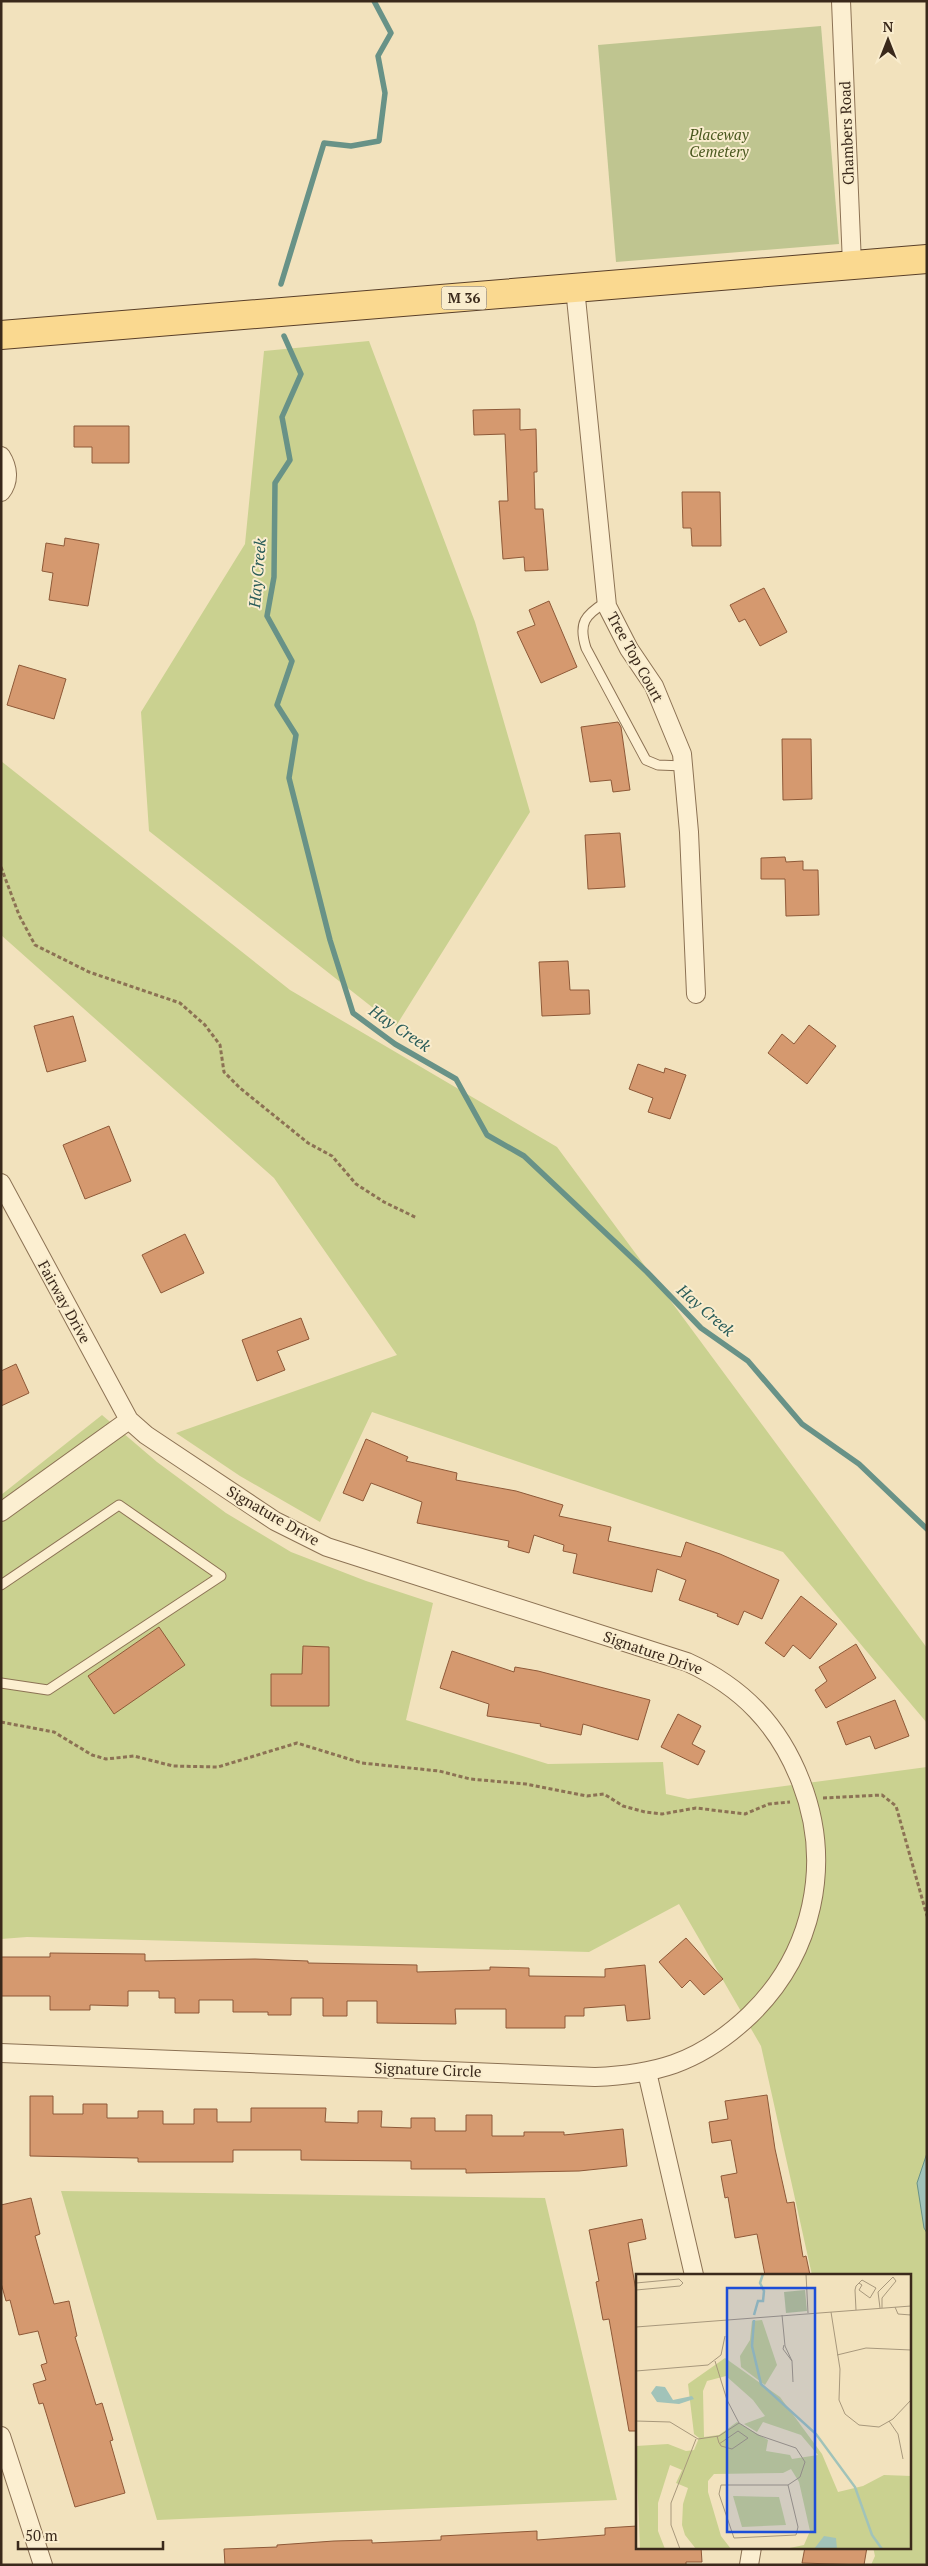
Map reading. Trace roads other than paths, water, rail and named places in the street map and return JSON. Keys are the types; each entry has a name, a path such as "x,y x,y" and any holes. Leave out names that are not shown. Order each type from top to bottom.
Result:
{"main road":[{"name":"M 36","path":"1,335 293,313 927,259"}],"street":[{"name":"Chambers Road","path":"841,1 852,264"},
{"name":"Tree Top Court","path":"575,288 606,602 614,625 654,686 674,732 684,766 689,832 696,994"},
{"path":"1,456 7,467 7,478 1,492"},
{"name":"Fairway Drive","path":"1,1182 129,1420"},
{"path":"1,1512 51,1479 129,1420"},
{"name":"Signature Drive","path":"129,1420 161,1447 267,1516 327,1547 687,1662 727,1683 760,1713 788,1753 808,1800 816,1837 817,1858 813,1901 804,1934 784,1974 759,2006 721,2040 676,2064 647,2072"},
{"name":"Signature Circle","path":"1,2053 587,2077 622,2076 647,2072"},
{"path":"647,2072 694,2274"},
{"path":"1,2436 43,2565"},
{"path":"749,2565 752,2548"}],"lane":[{"path":"606,602 592,611 583,622 582,634 586,648 646,760 658,765 684,766"},
{"path":"1,1585 119,1505 222,1576 48,1690 1,1683"}],"water":[{"path":"927,2153 927,2233 924,2228 917,2183"}],"waterway":[{"name":"Hay Creek","path":"281,284 324,143 351,146 379,141 385,93 378,56 391,33 374,1"},
{"name":"Hay Creek","path":"284,336 301,374 282,417 290,460 275,483 274,577 267,616 292,661 277,705 296,735 289,778 330,940 353,1013 395,1044 456,1079 487,1135 524,1156 647,1272 701,1328 748,1361 802,1424 859,1464 927,1529"}],"park label":[{"name":"Placeway Cemetery","path":"719,144"}]}
